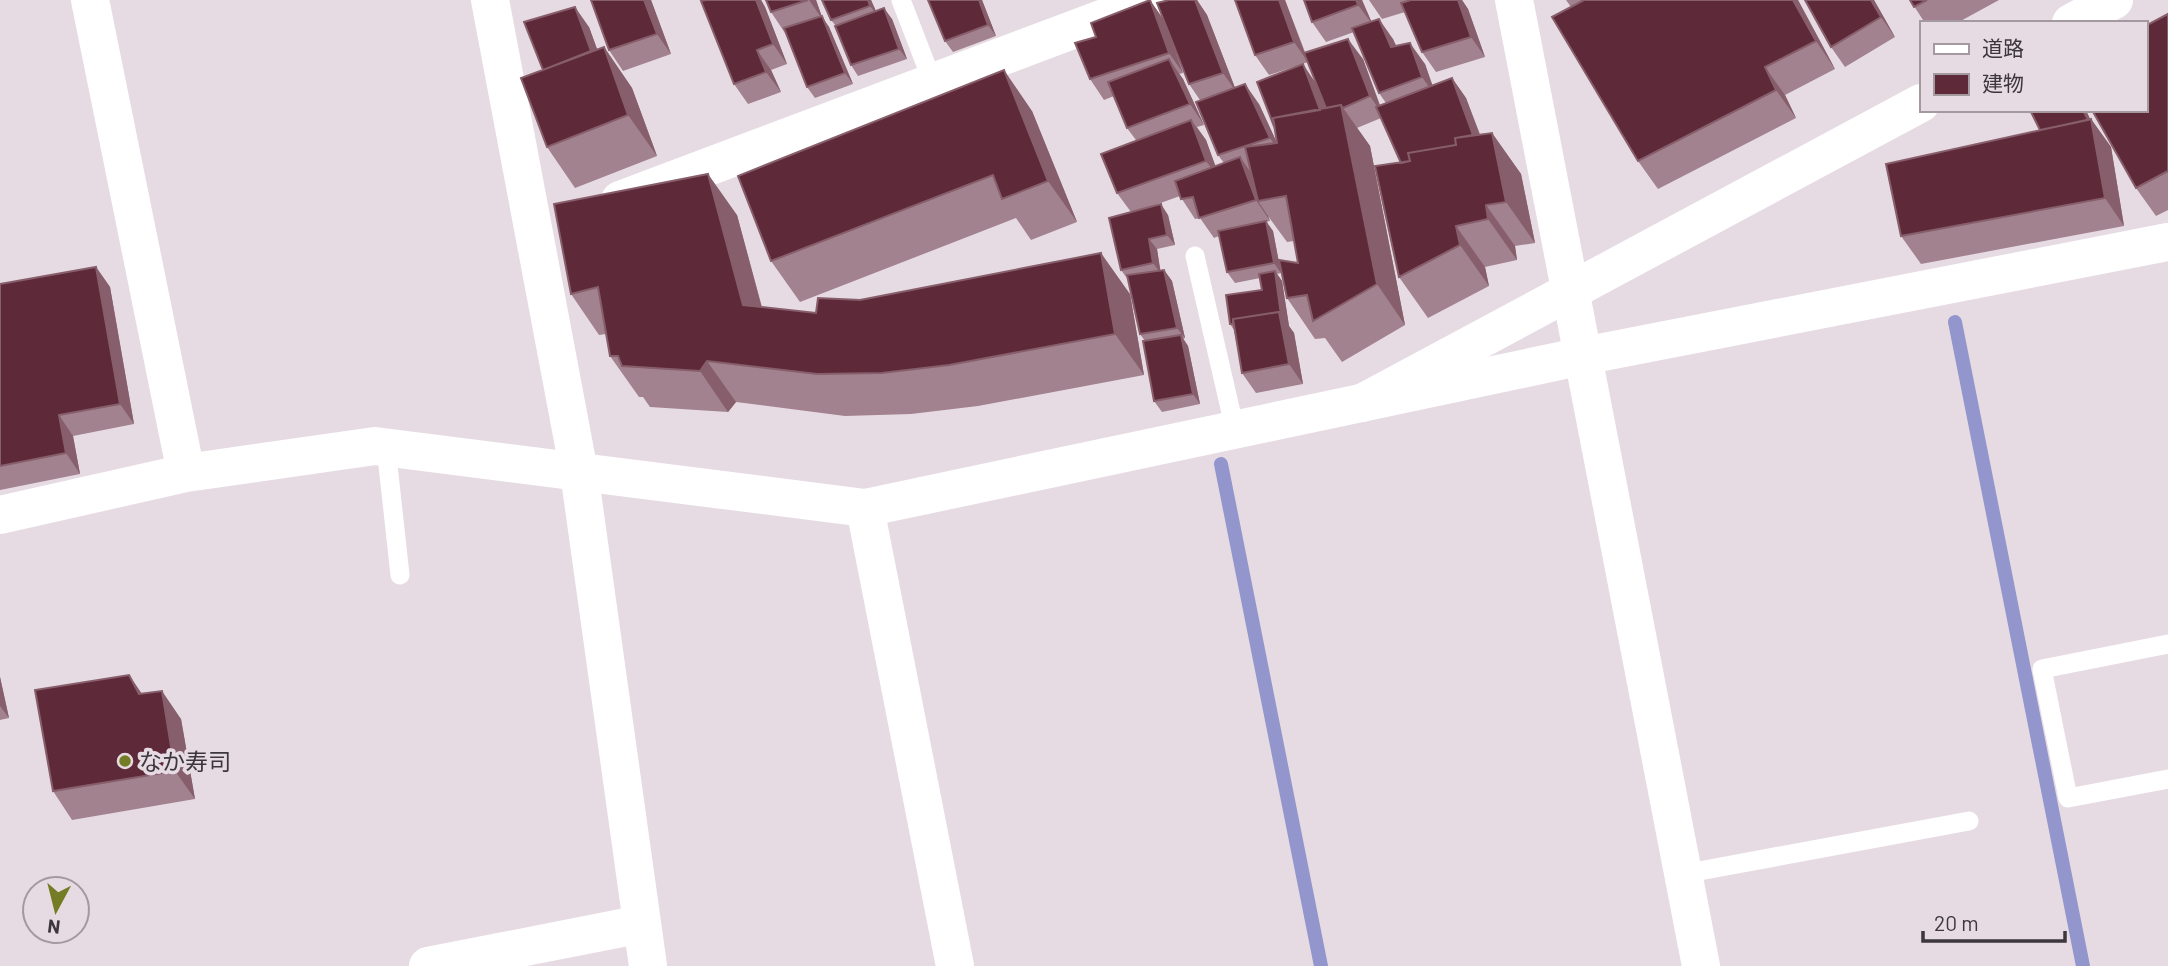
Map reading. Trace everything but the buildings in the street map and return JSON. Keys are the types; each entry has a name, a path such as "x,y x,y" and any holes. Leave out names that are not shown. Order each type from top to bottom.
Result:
{"street":[{"path":"90,0 186,473"},
{"path":"490,0 579,472 648,966"},
{"path":"534,233 1152,0"},
{"path":"1514,0 1701,966"},
{"path":"2075,21 2114,0"},
{"path":"1362,403 1920,104"},
{"path":"0,515 186,473 375,446 865,508 1583,356 2168,242"},
{"path":"865,508 954,966"},
{"path":"428,966 642,924"}],"lane":[{"path":"901,0 933,82"},
{"path":"1195,256 1234,430"},
{"path":"386,447 400,575"},
{"path":"2168,643 2042,669 2068,798 2168,779"},
{"path":"1683,874 1969,821"}],"waterway":[{"path":"1955,322 2083,966"},
{"path":"1221,464 1321,966"}],"place":[{"name":"なか寿司","path":"125,761"}]}
